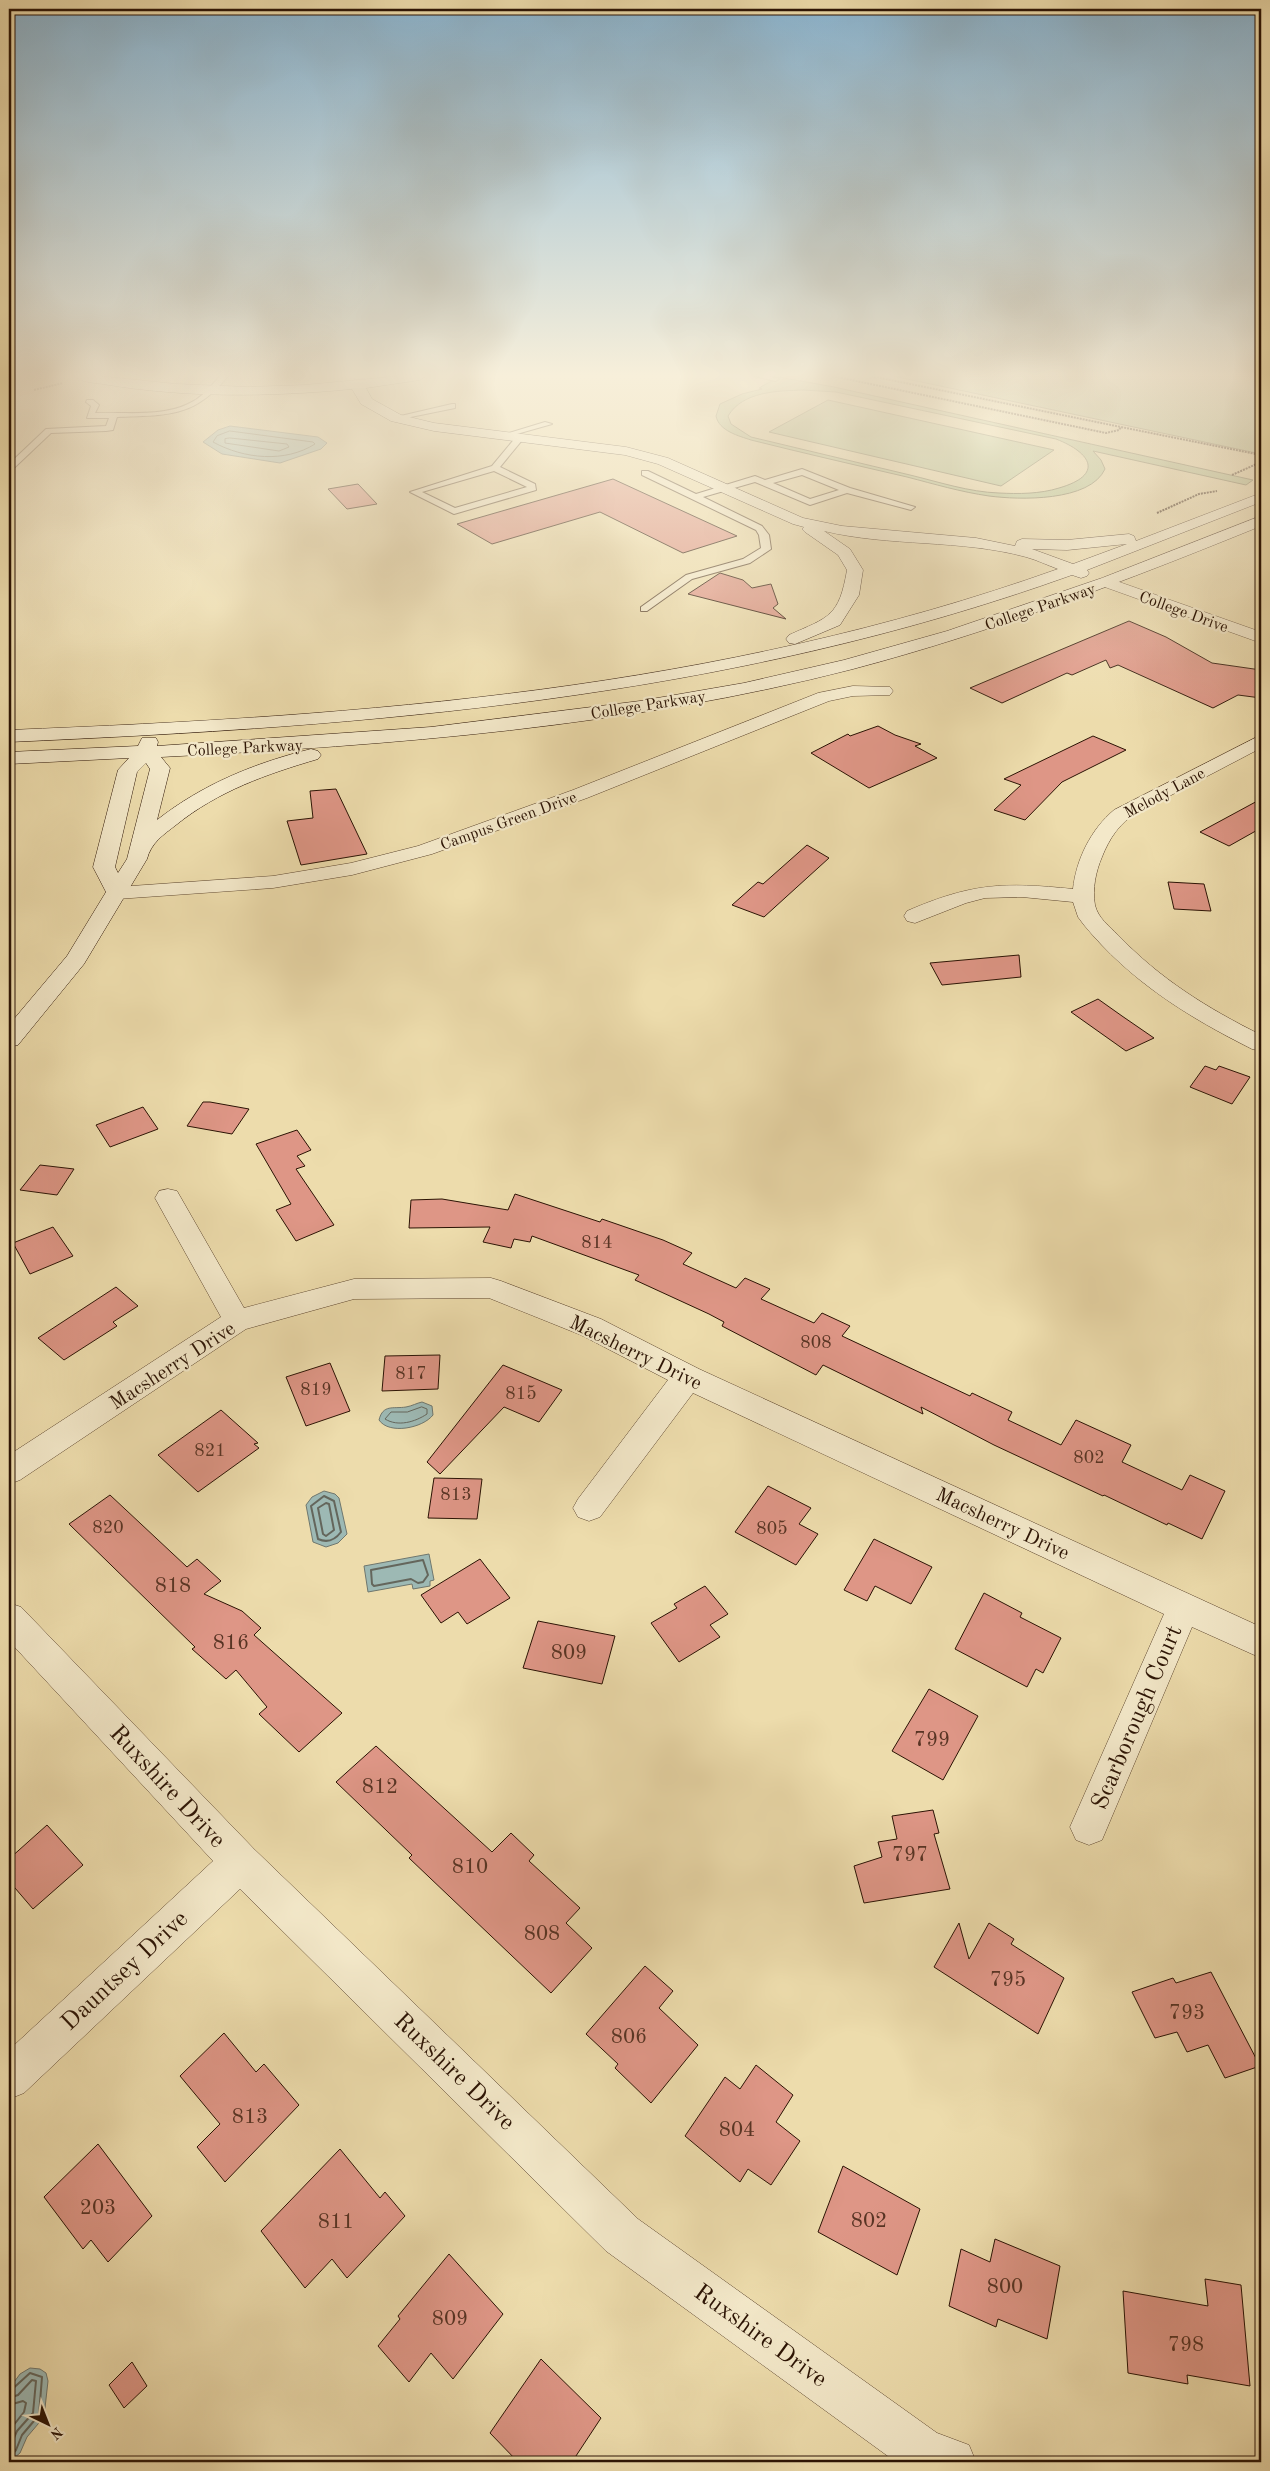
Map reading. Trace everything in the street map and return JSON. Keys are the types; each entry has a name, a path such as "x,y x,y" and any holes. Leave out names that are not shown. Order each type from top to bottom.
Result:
{"street":[{"path":"729,491 798,521 842,531 886,536 976,543 1067,544 1130,539 1186,527"},
{"name":"College Parkway","path":"9,736 151,730 304,720 457,706 597,688 706,669 887,629 1019,590 1261,497"},
{"path":"706,669 788,643 834,621 851,595 855,570 844,552 798,521"},
{"name":"College Parkway","path":"9,758 341,742 630,708 731,690 837,667 1033,610 1108,583 1261,521"},
{"name":"College Drive","path":"976,543 1030,554 1261,638"},
{"name":"Campus Green Drive","path":"117,893 273,882 352,869 417,852 580,794 824,697 853,691 884,691"},
{"path":"117,893 104,867 128,770 146,752 151,730"},
{"path":"140,846 166,820 189,805 246,775 312,754 438,732"},
{"name":"Melody Lane","path":"1261,740 1118,816 1100,842 1085,871 1083,896 1089,916 1133,965 1149,979 1187,1005 1261,1044"},
{"path":"9,1040 76,959 137,859 160,768 146,752"},
{"path":"915,916 946,902 985,892 1033,892 1083,896"},
{"path":"168,1198 237,1321"},
{"name":"Macsherry Drive","path":"9,1471 237,1321 354,1289 491,1288 591,1327 688,1377 1261,1643"},
{"path":"589,1508 688,1377"},
{"name":"Scarborough Court","path":"1089,1827 1184,1607"},
{"name":"Ruxshire Drive","path":"9,1618 240,1862 622,2235 924,2453 952,2462"},
{"name":"Dauntsey Drive","path":"9,2078 240,1862"}],"lane":[{"path":"416,491 414,492 454,511 522,491"},
{"path":"644,608 690,576 736,566 755,558 766,549 764,535 759,528 683,491"},
{"path":"695,497 711,491"},
{"path":"785,491 810,502 843,491"},
{"path":"852,491 910,507"}],"green space":[{"path":"965,491 1029,493 1075,491 1035,498"}],"water":[{"path":"422,1402 432,1406 433,1415 422,1423 406,1428 398,1428 384,1425 379,1420 386,1409 406,1407"},
{"path":"324,1491 335,1494 339,1498 347,1534 338,1543 326,1547 313,1542 306,1505 312,1497"},
{"path":"429,1554 434,1580 430,1581 430,1586 413,1589 412,1584 368,1592 364,1566"},
{"path":"30,2368 40,2369 46,2373 48,2381 44,2417 27,2437 20,2453 9,2462 9,2389 20,2374"}],"building":[{"path":"330,491 365,491 377,504 347,509"},
{"path":"570,491 640,491 737,536 683,553 600,512 492,544 457,524"},
{"path":"720,573 743,580 752,588 771,584 778,604 773,608 786,619 688,594"},
{"path":"1129,621 1166,637 1212,663 1261,670 1261,698 1238,695 1213,708 1118,665 1110,668 1106,660 1072,675 1067,673 1002,703 970,688"},
{"path":"878,726 895,735 921,744 915,746 937,758 869,788 811,753 848,734 850,736"},
{"path":"1093,736 1126,750 1062,782 1025,820 994,810 1021,785 1004,779"},
{"path":"336,789 367,854 301,865 287,821 313,818 310,791"},
{"path":"1261,799 1261,828 1229,846 1200,832"},
{"path":"807,845 829,858 764,917 732,905 758,882 763,884"},
{"path":"1168,882 1204,884 1211,911 1174,909"},
{"path":"1019,955 1021,977 942,985 930,963"},
{"path":"1098,999 1154,1038 1126,1051 1071,1012"},
{"path":"1205,1066 1216,1070 1219,1066 1250,1077 1232,1104 1190,1087"},
{"path":"203,1102 249,1109 232,1134 187,1126"},
{"path":"143,1107 158,1129 110,1147 96,1125"},
{"path":"297,1130 311,1150 297,1156 305,1166 296,1169 334,1225 296,1241 276,1210 291,1204 256,1144"},
{"path":"40,1165 74,1169 57,1195 20,1190"},
{"path":"515,1194 600,1222 602,1219 663,1240 692,1253 683,1264 736,1288 745,1278 770,1289 761,1299 814,1323 822,1313 850,1326 842,1336 970,1396 972,1393 1012,1412 1008,1420 1061,1445 1076,1420 1131,1445 1122,1462 1182,1490 1190,1475 1225,1491 1202,1539 1168,1523 1167,1525 994,1445 921,1407 923,1414 823,1365 816,1375 722,1326 724,1322 709,1314 635,1280 639,1275 532,1236 530,1242 514,1239 511,1248 483,1242 490,1227 409,1228 411,1200 442,1199 508,1210"},
{"path":"53,1227 73,1256 30,1274 13,1243"},
{"path":"116,1287 138,1306 113,1322 117,1326 64,1360 38,1338"},
{"path":"440,1355 438,1389 382,1391 385,1356"},
{"path":"330,1363 350,1411 306,1426 286,1377"},
{"path":"503,1365 562,1390 539,1422 504,1407 440,1474 427,1462"},
{"path":"221,1410 258,1443 254,1444 259,1448 198,1492 158,1455"},
{"path":"434,1478 482,1479 477,1519 428,1518"},
{"path":"768,1486 811,1508 799,1524 818,1534 796,1565 735,1532"},
{"path":"110,1495 187,1567 197,1559 221,1581 204,1594 242,1611 261,1628 254,1635 342,1713 299,1752 259,1714 267,1707 236,1670 226,1679 192,1649 195,1647 69,1524"},
{"path":"874,1539 932,1567 911,1604 875,1586 867,1601 844,1590"},
{"path":"480,1559 510,1598 467,1624 458,1612 441,1623 421,1595"},
{"path":"705,1586 728,1614 710,1625 720,1637 679,1662 651,1623 677,1608 674,1604"},
{"path":"984,1593 1022,1613 1020,1617 1061,1638 1043,1673 1036,1669 1027,1687 955,1649"},
{"path":"538,1621 615,1636 602,1684 523,1668"},
{"path":"929,1689 978,1716 943,1780 892,1751"},
{"path":"376,1746 492,1852 511,1833 534,1855 529,1861 580,1908 566,1923 592,1948 551,1993 409,1858 412,1855 336,1782"},
{"path":"933,1810 939,1833 934,1834 950,1889 864,1903 854,1866 882,1857 878,1842 897,1839 892,1816"},
{"path":"47,1825 83,1865 33,1909 9,1881 9,1859"},
{"path":"959,1923 969,1959 989,1923 1014,1939 1011,1944 1064,1978 1038,2034 934,1967"},
{"path":"645,1966 673,1991 659,2008 698,2045 651,2103 615,2068 618,2064 586,2034"},
{"path":"1211,1972 1260,2066 1225,2078 1208,2045 1187,2052 1177,2032 1155,2038 1132,1992 1173,1978 1176,1983"},
{"path":"224,2033 256,2072 264,2064 299,2105 225,2182 197,2147 220,2124 180,2076"},
{"path":"756,2065 793,2095 776,2122 800,2141 771,2185 748,2169 740,2182 685,2136 725,2077 740,2089"},
{"path":"98,2144 152,2216 108,2262 91,2240 83,2249 44,2197"},
{"path":"340,2149 380,2198 385,2192 405,2216 347,2278 332,2259 305,2288 261,2231"},
{"path":"843,2166 920,2209 897,2275 818,2232"},
{"path":"995,2239 1060,2266 1047,2339 998,2319 996,2327 949,2306 961,2249 990,2262"},
{"path":"449,2254 503,2314 453,2379 431,2353 409,2382 378,2346 400,2319 398,2316"},
{"path":"1205,2279 1241,2285 1250,2386 1187,2375 1188,2384 1128,2373 1123,2291 1208,2306"},
{"path":"541,2359 601,2418 572,2462 518,2462 490,2433"},
{"path":"132,2362 147,2386 124,2408 109,2385"}]}
